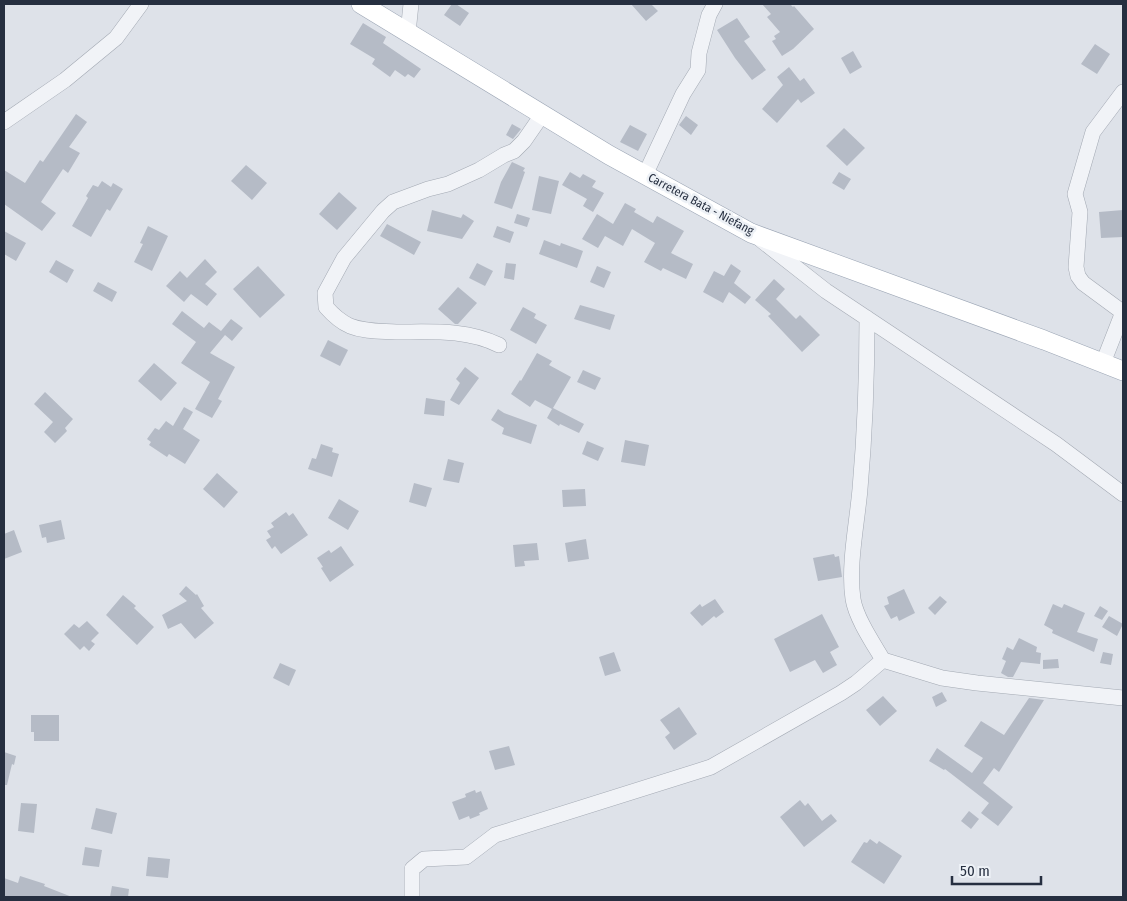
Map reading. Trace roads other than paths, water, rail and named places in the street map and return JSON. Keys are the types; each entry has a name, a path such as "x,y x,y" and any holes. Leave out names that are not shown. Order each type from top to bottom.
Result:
{"main road":[{"name":"Carretera Bata - Niefang","path":"361,4 542,115 645,175 752,233 794,247 1123,371"}],"street":[{"path":"4,122 65,80 116,38 141,4"},
{"path":"408,33 411,4"},
{"path":"645,175 683,94 698,70 699,53 709,15 715,4"},
{"path":"1102,363 1121,317 1121,311 1083,283 1078,276 1076,267 1080,212 1075,194 1093,132 1123,92"},
{"path":"499,345 482,337 466,334 368,331 350,326 336,317 326,307 325,293 344,258 383,210 393,202 448,184 479,170 504,155 514,152 542,115"},
{"path":"752,233 826,291 1056,444 1123,494"},
{"path":"866,318 867,385 860,489 852,568 853,600 865,630 883,660 942,678 1123,698"},
{"path":"412,897 412,869 424,859 466,857 495,835 711,767 841,693 883,660"}]}
